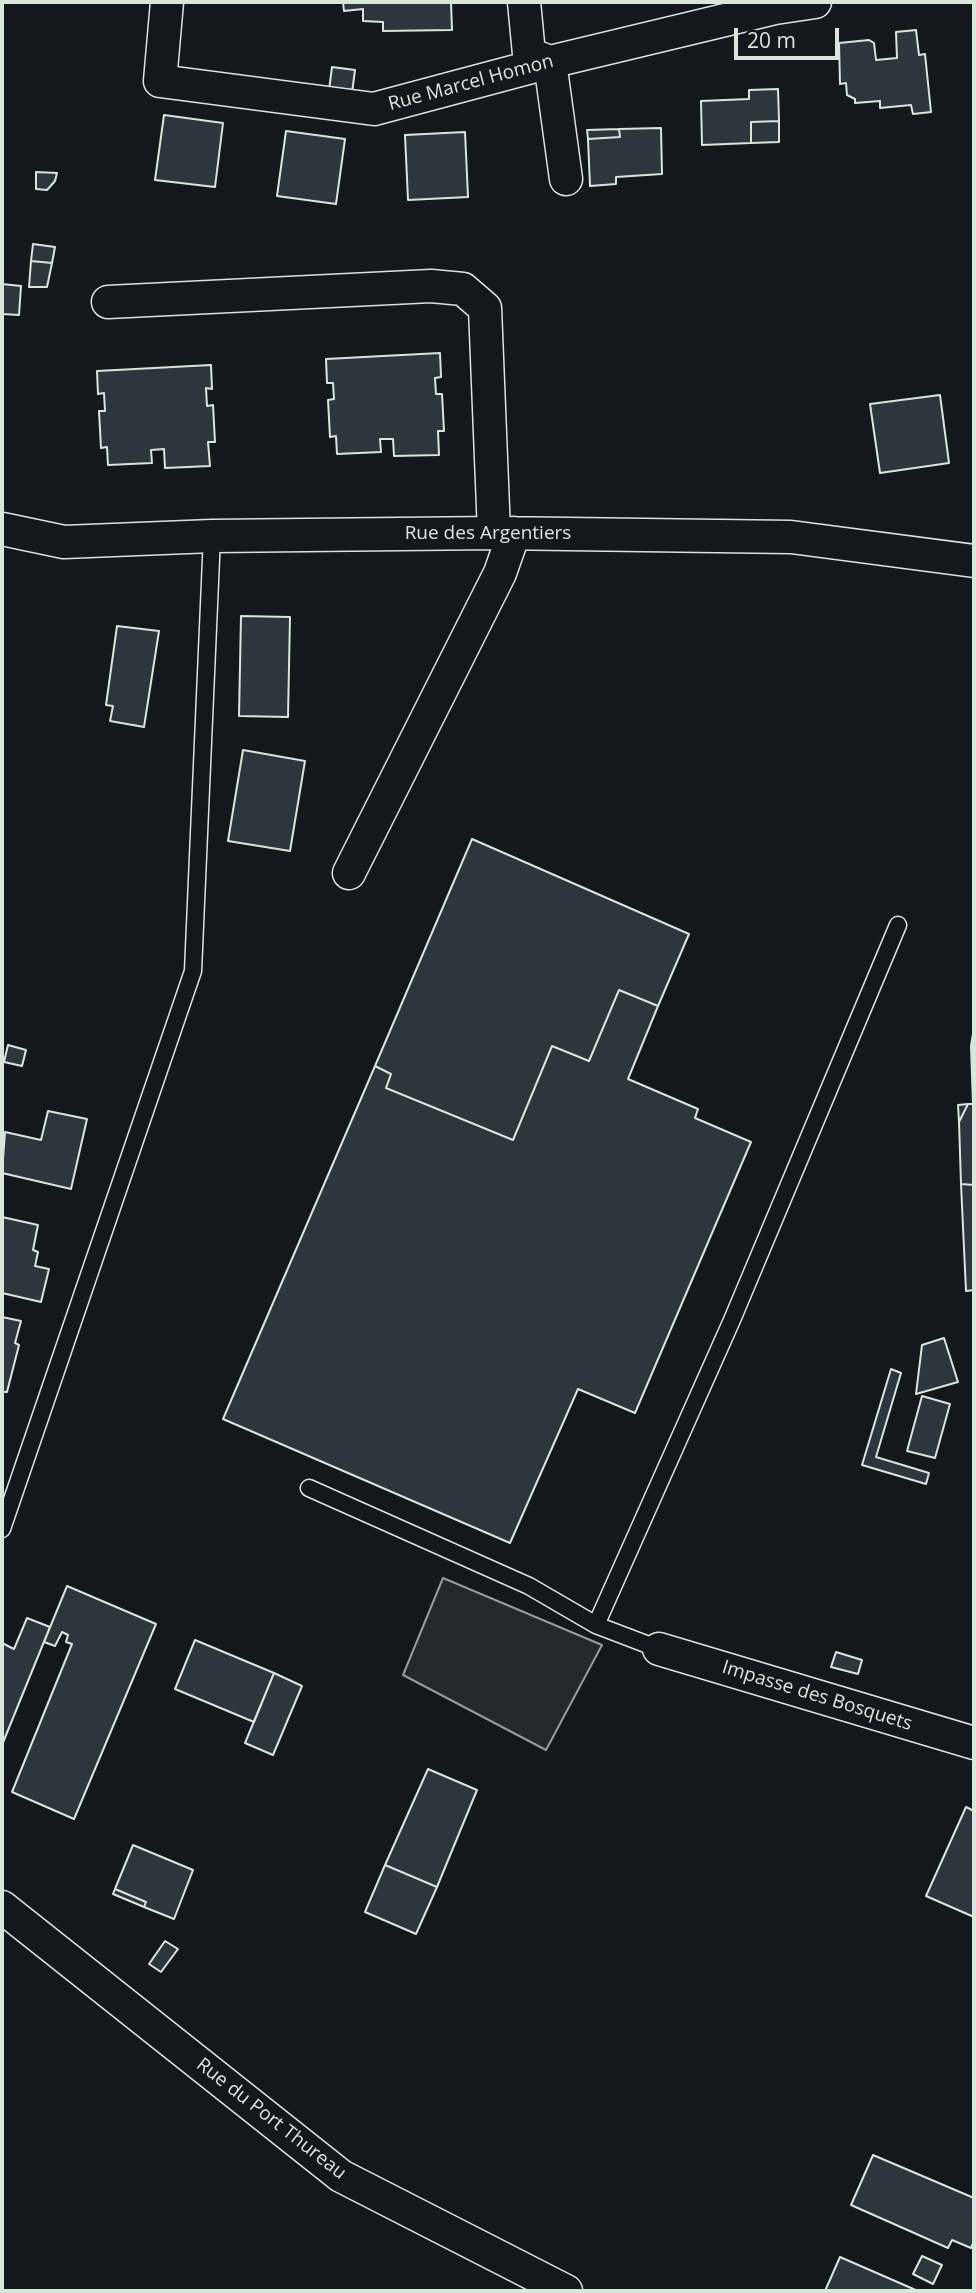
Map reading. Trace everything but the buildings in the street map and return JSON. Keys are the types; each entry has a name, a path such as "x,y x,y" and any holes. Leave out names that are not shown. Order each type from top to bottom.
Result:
{"street":[{"name":"Rue Marcel Homon","path":"167,2 160,81 374,109 550,62 775,8 815,2"},
{"path":"524,2 529,54 550,62 565,179"},
{"path":"108,302 431,286 463,289 485,308 504,533 500,573 349,873"},
{"name":"Rue des Argentiers","path":"2,529 64,542 504,533 791,537 974,561"},
{"name":"Impasse des Bosquets","path":"659,1650 974,1743"},
{"name":"Rue du Port Thureau","path":"2,1907 341,2176 566,2291"}],"lane":[{"path":"2,1529 193,971 212,537"},
{"path":"596,1625 732,1320 898,925"},
{"path":"309,1488 529,1586 596,1625 659,1650"}],"shaded area":[{"path":"443,1578 602,1645 546,1750 403,1675"}]}
